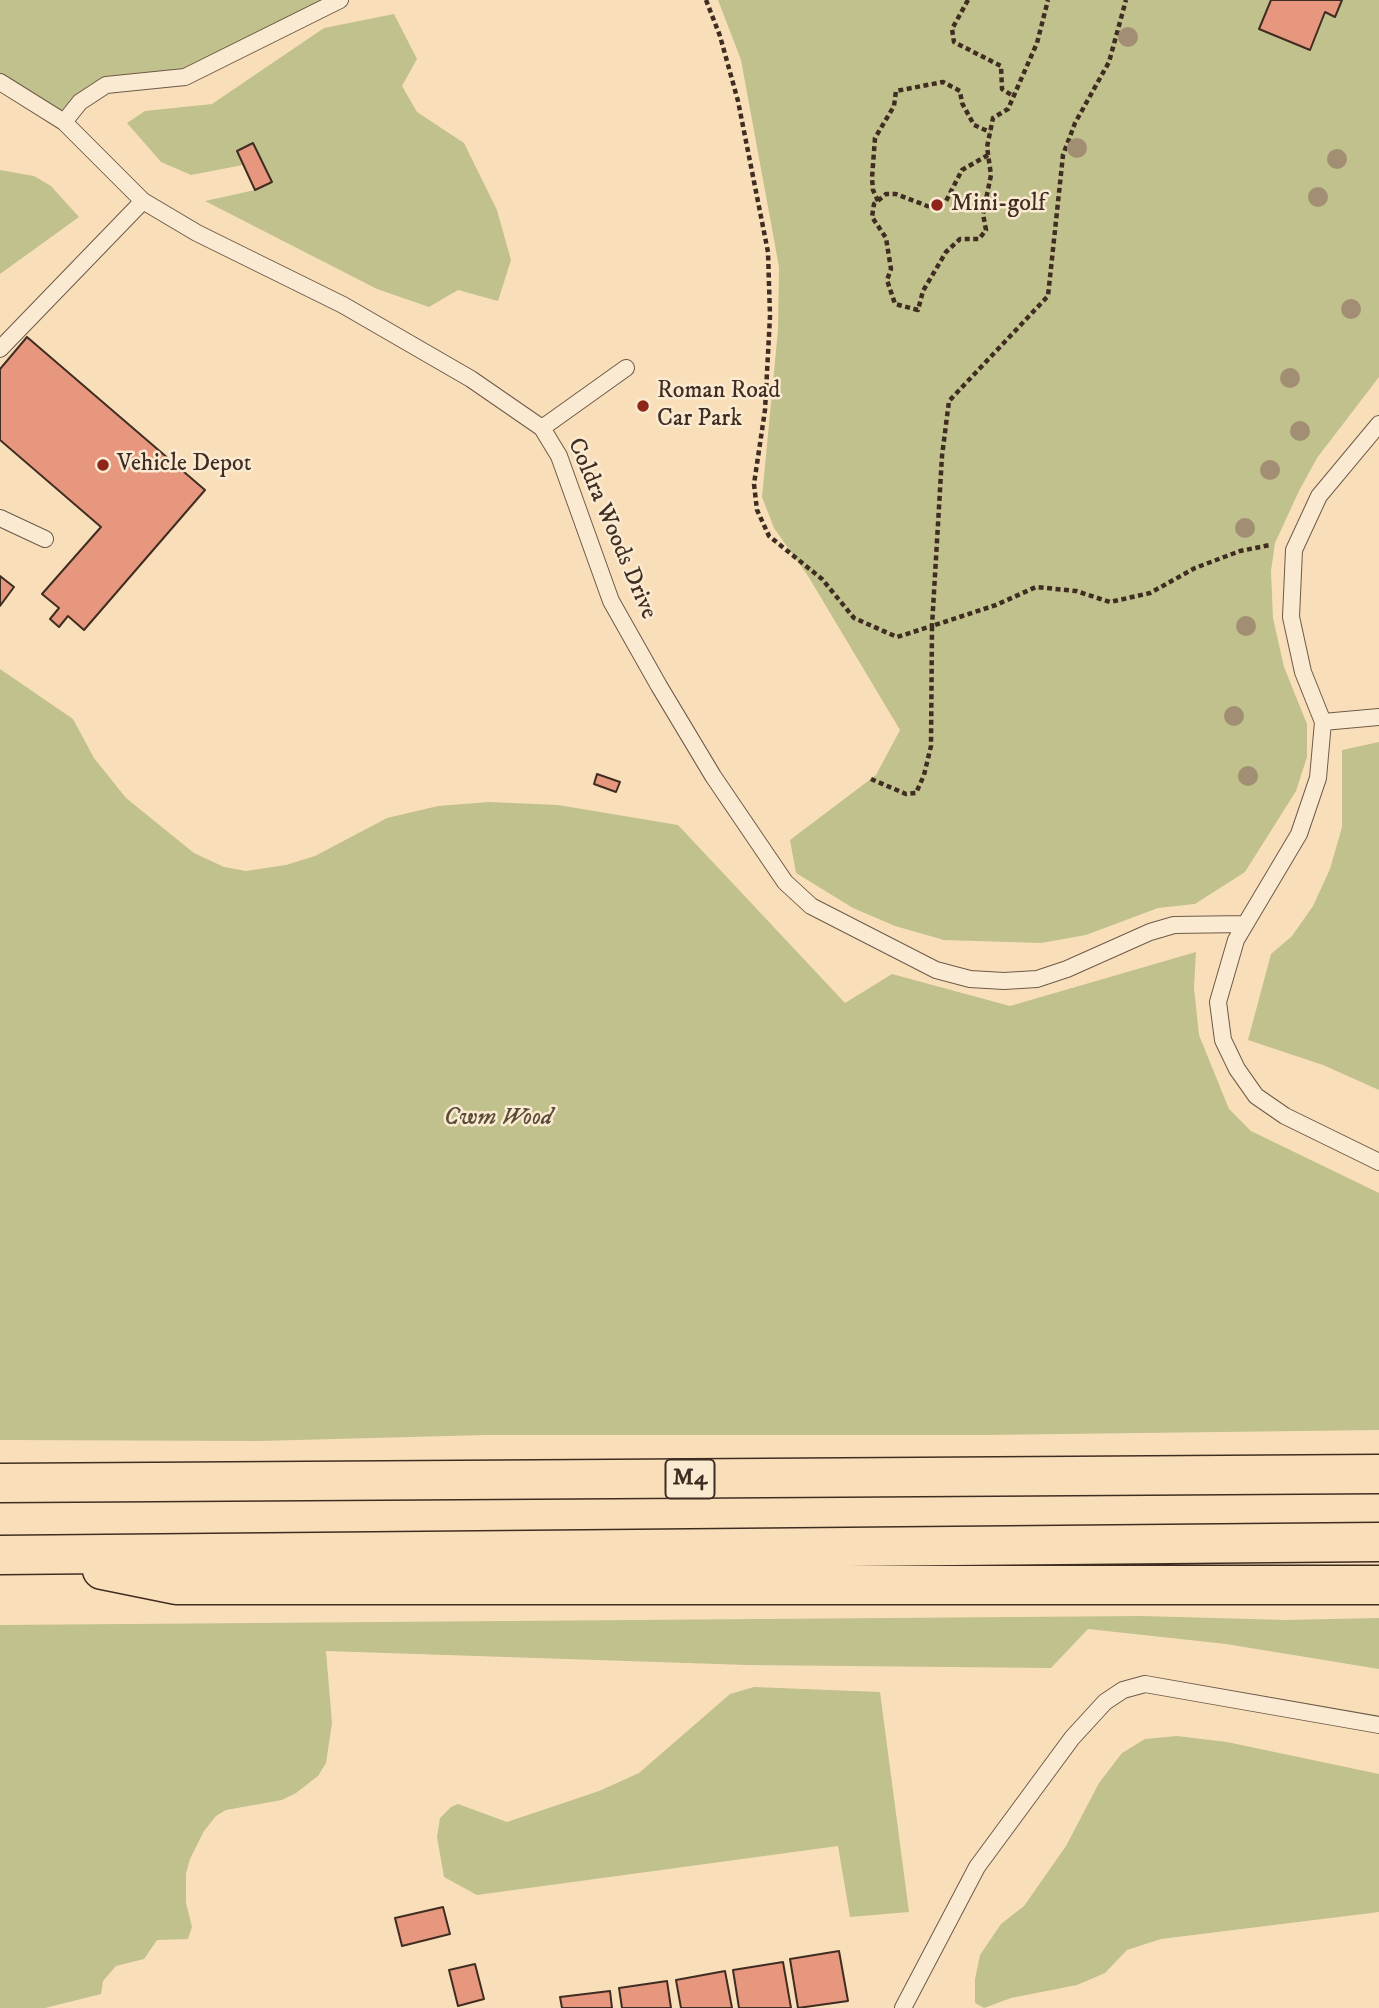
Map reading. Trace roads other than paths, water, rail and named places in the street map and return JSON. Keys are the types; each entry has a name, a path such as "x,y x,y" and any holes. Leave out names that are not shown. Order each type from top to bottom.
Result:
{"highway":[{"name":"M4","path":"0,1483 1379,1474"},
{"path":"12,1555 1379,1542"},
{"path":"12,1555 176,1585 1379,1584"}],"lane":[{"path":"64,122 80,102 106,85 185,77 340,0"},
{"name":"Coldra Woods Drive","path":"0,82 64,122 143,201 197,233 343,305 471,379 541,428 559,456 611,601 659,686 713,776 785,882 811,906 936,970 970,979 1004,981 1037,979 1067,969 1150,932 1174,925 1245,924"},
{"path":"0,349 143,201"},
{"path":"541,428 626,368"},
{"path":"1379,424 1319,496 1294,550 1291,617 1303,672 1323,722 1318,778 1306,816 1283,863 1245,924 1229,960 1218,1002 1223,1040 1237,1069 1255,1096 1285,1116 1379,1163"},
{"path":"0,518 45,539"},
{"path":"1323,722 1379,717"},
{"path":"903,2008 977,1867 1072,1738 1105,1702 1123,1690 1145,1684 1379,1725"}],"place":[{"name":"Mini-golf","path":"937,205"},
{"name":"Roman Road Car Park","path":"643,406"},
{"name":"Vehicle Depot","path":"103,465"}],"park label":[{"name":"Cwm Wood","path":"498,1119"}]}
